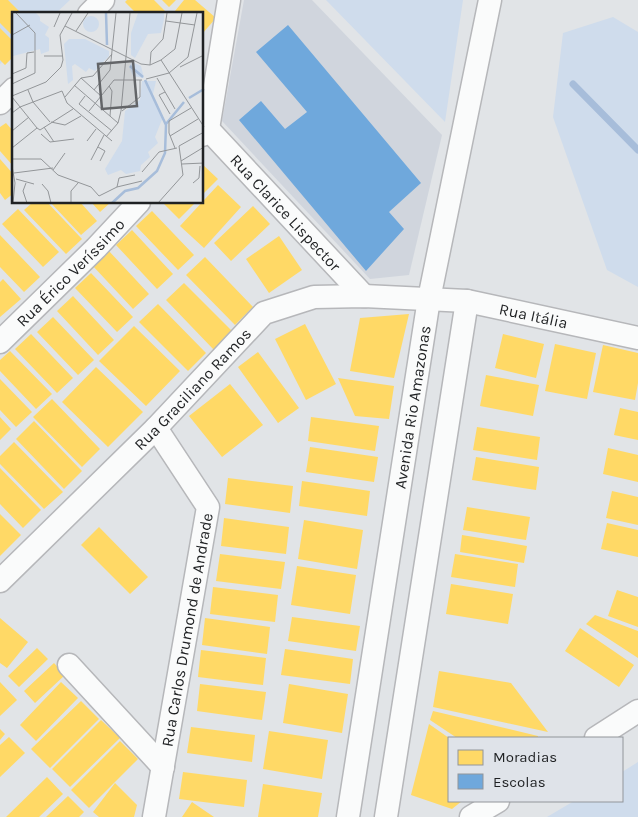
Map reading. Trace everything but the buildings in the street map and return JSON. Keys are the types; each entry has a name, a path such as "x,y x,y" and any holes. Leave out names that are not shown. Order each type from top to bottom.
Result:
{"street":[{"path":"91,12 103,0"},
{"path":"205,132 229,0"},
{"name":"Avenida Rio Amazonas","path":"348,817 429,299 490,0"},
{"path":"0,103 12,91"},
{"name":"Rua Clarice Lispector","path":"205,132 364,296"},
{"name":"Rua Érico Veríssimo","path":"0,342 138,204"},
{"name":"Rua Graciliano Ramos","path":"0,581 156,428 264,313 314,297 364,296 429,299"},
{"name":"Rua Itália","path":"429,299 467,301 638,338"},
{"path":"386,817 467,301"},
{"name":"Rua Carlos Drumond de Andrade","path":"154,817 208,507 156,428"},
{"path":"69,665 163,767"},
{"path":"598,737 638,711"},
{"path":"471,817 496,802"}],"shaded area":[{"path":"0,0 70,0 57,12 12,12 12,53 0,64"},
{"path":"244,0 312,0 442,135 409,275 370,279 222,121"},
{"path":"326,0 463,0 445,122"},
{"path":"613,17 638,32 638,287 607,270 553,117 563,33"},
{"path":"638,762 638,817 547,817 572,802 623,802 623,771"}],"waterway":[{"path":"573,84 638,150"}]}
